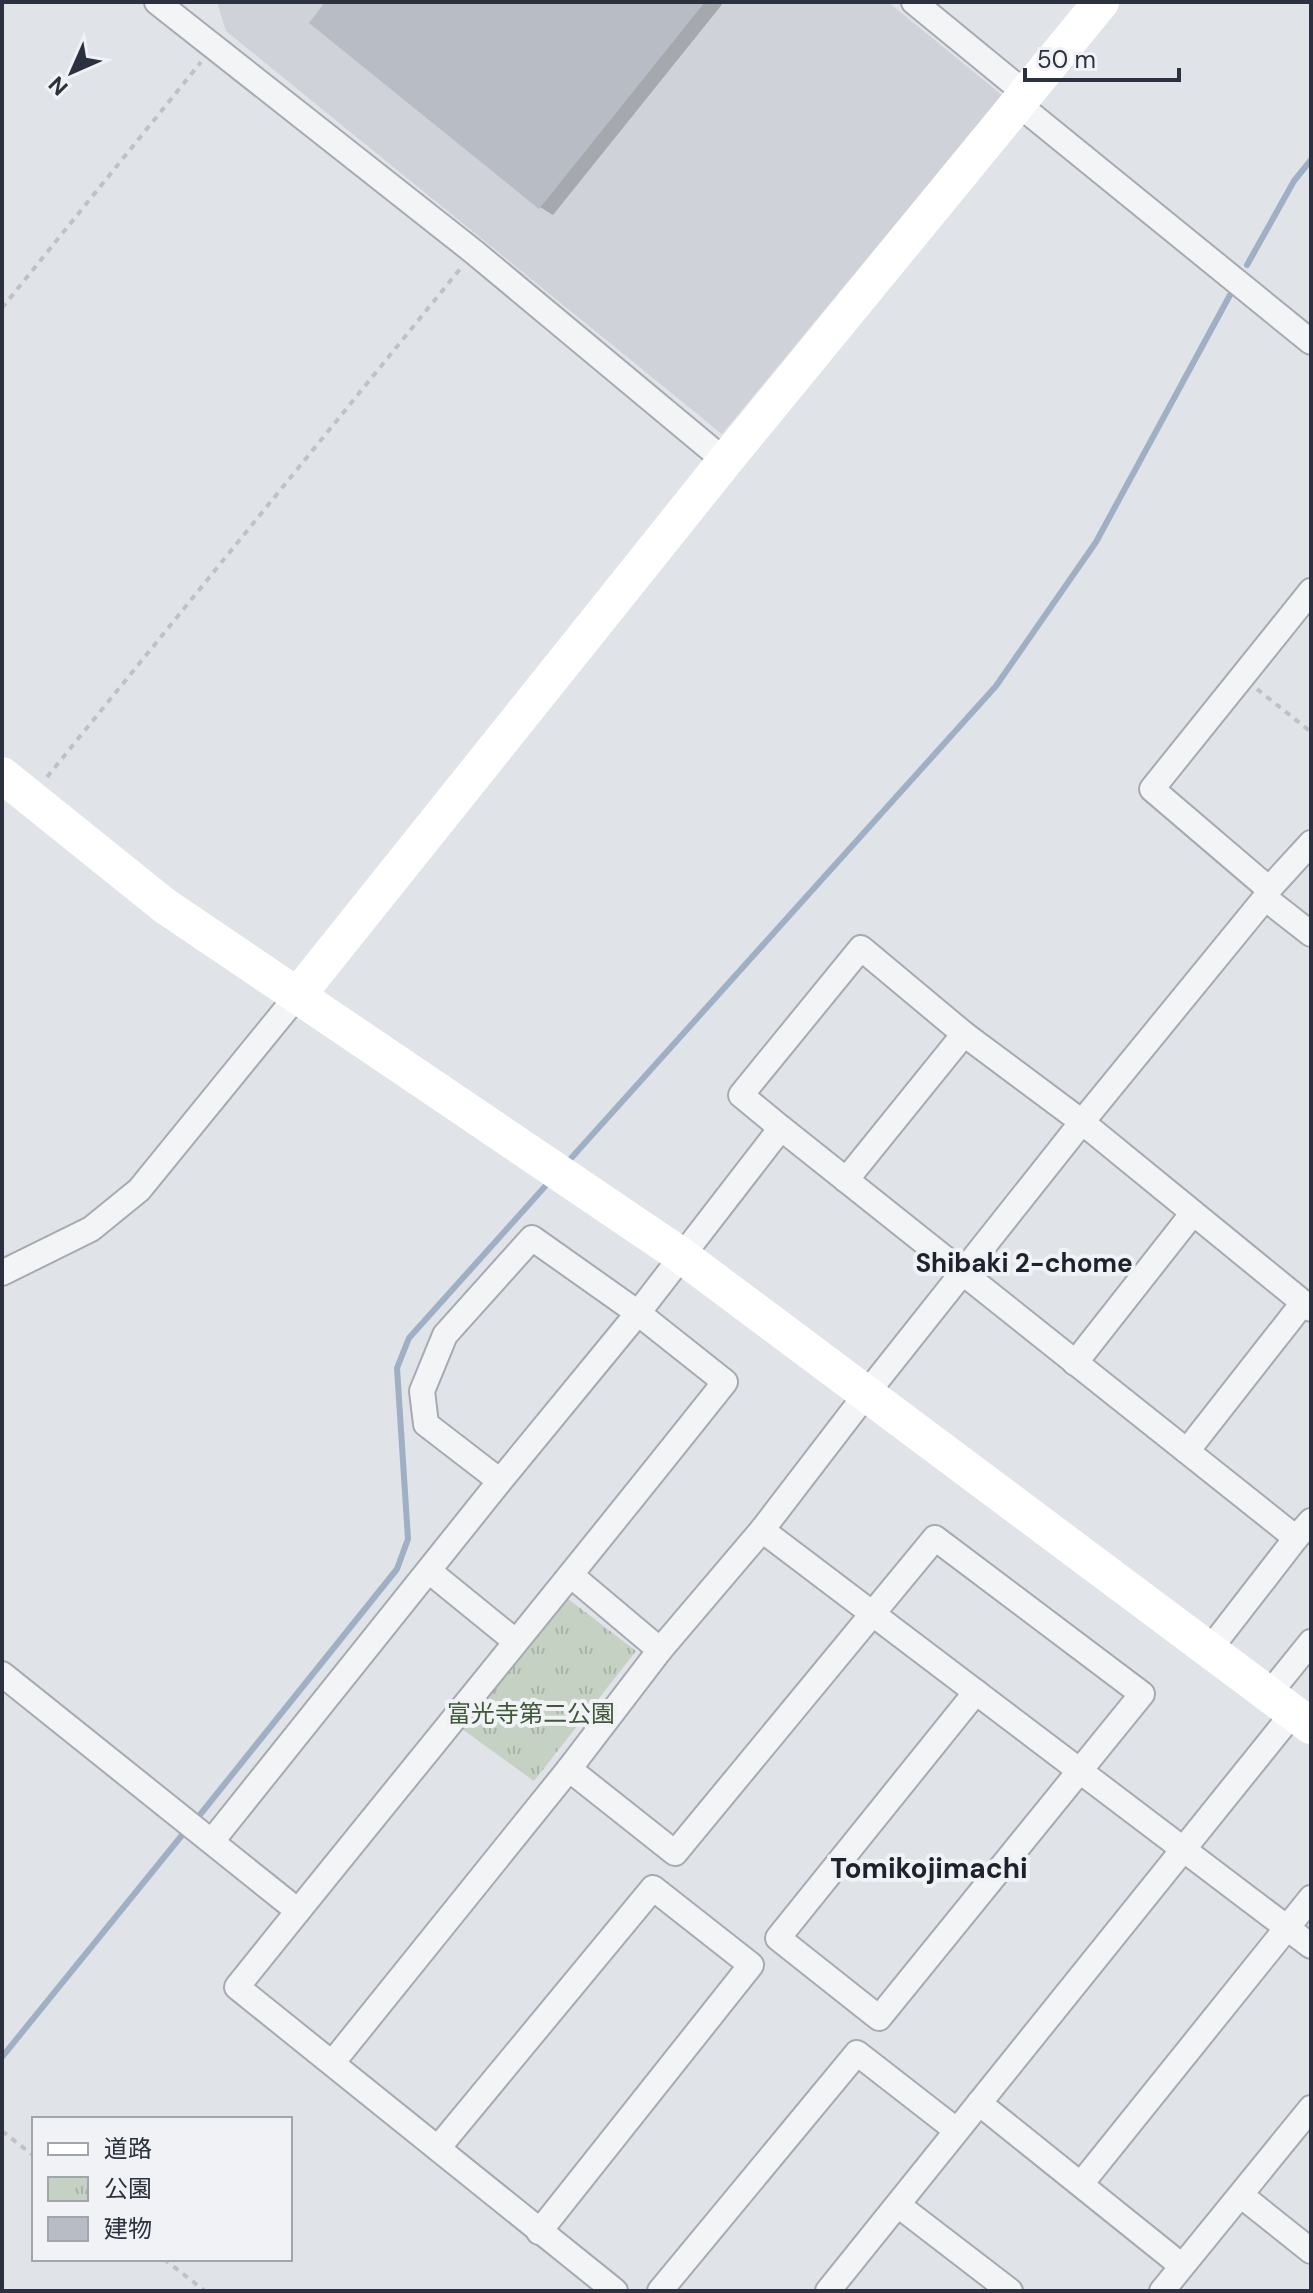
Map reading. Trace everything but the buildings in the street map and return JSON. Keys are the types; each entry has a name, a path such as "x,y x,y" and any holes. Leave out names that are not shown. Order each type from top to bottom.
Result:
{"street":[{"path":"157,2 474,252 725,461"},
{"path":"914,2 1021,98 1311,342"},
{"path":"2,1273 91,1229 139,1190 725,461 1101,2"},
{"path":"1311,591 1152,789 1311,934"},
{"path":"2,775 165,906 682,1256 1291,1711"},
{"path":"333,2062 569,1769 660,1650 762,1530 1082,1122 1311,843"},
{"path":"1187,1451 1307,1306 1082,1122 964,1034 861,948 741,1095 1187,1451 1303,1530 1210,1649"},
{"path":"846,1180 964,1034"},
{"path":"208,1838 638,1313 781,1128"},
{"path":"1075,1363 1193,1213"},
{"path":"500,1481 426,1424 422,1391 445,1335 532,1238 638,1313 725,1382 572,1576 515,1641 237,1987 615,2291"},
{"path":"762,1530 1311,1946"},
{"path":"569,1769 675,1853 935,1538 1142,1694 879,2018 778,1938 976,1692"},
{"path":"429,1571 515,1641"},
{"path":"572,1576 660,1650"},
{"path":"828,2291 1186,1849 1291,1711 1311,1642"},
{"path":"2,1674 298,1911"},
{"path":"438,2148 653,1888 751,1965 539,2232"},
{"path":"1081,2184 1311,1898"},
{"path":"660,2291 857,2053 956,2130"},
{"path":"979,2103 1182,2266"},
{"path":"1162,2291 1311,2108"},
{"path":"1242,2196 1311,2251"},
{"path":"898,2205 1002,2289"}],"path":[{"path":"2,308 212,48"},
{"path":"30,798 474,252"},
{"path":"1242,677 1311,732"},
{"path":"2,2131 32,2154"},
{"path":"167,2261 205,2291"}],"shaded area":[{"path":"217,2 888,2 1002,95 722,434 226,31"}],"green space":[{"name":"富光寺第二公園","path":"567,1598 636,1651 534,1781 462,1729"}],"waterway":[{"path":"1247,265 1294,181 1311,160"},
{"path":"565,1165 996,686 1096,542 1230,295"},
{"path":"195,1821 397,1569 408,1539 397,1368 409,1338 549,1182"},
{"path":"2,2057 187,1829"}],"district":[{"name":"Shibaki 2-chome","path":"1024,1263"},
{"name":"Tomikojimachi","path":"929,1868"}]}
